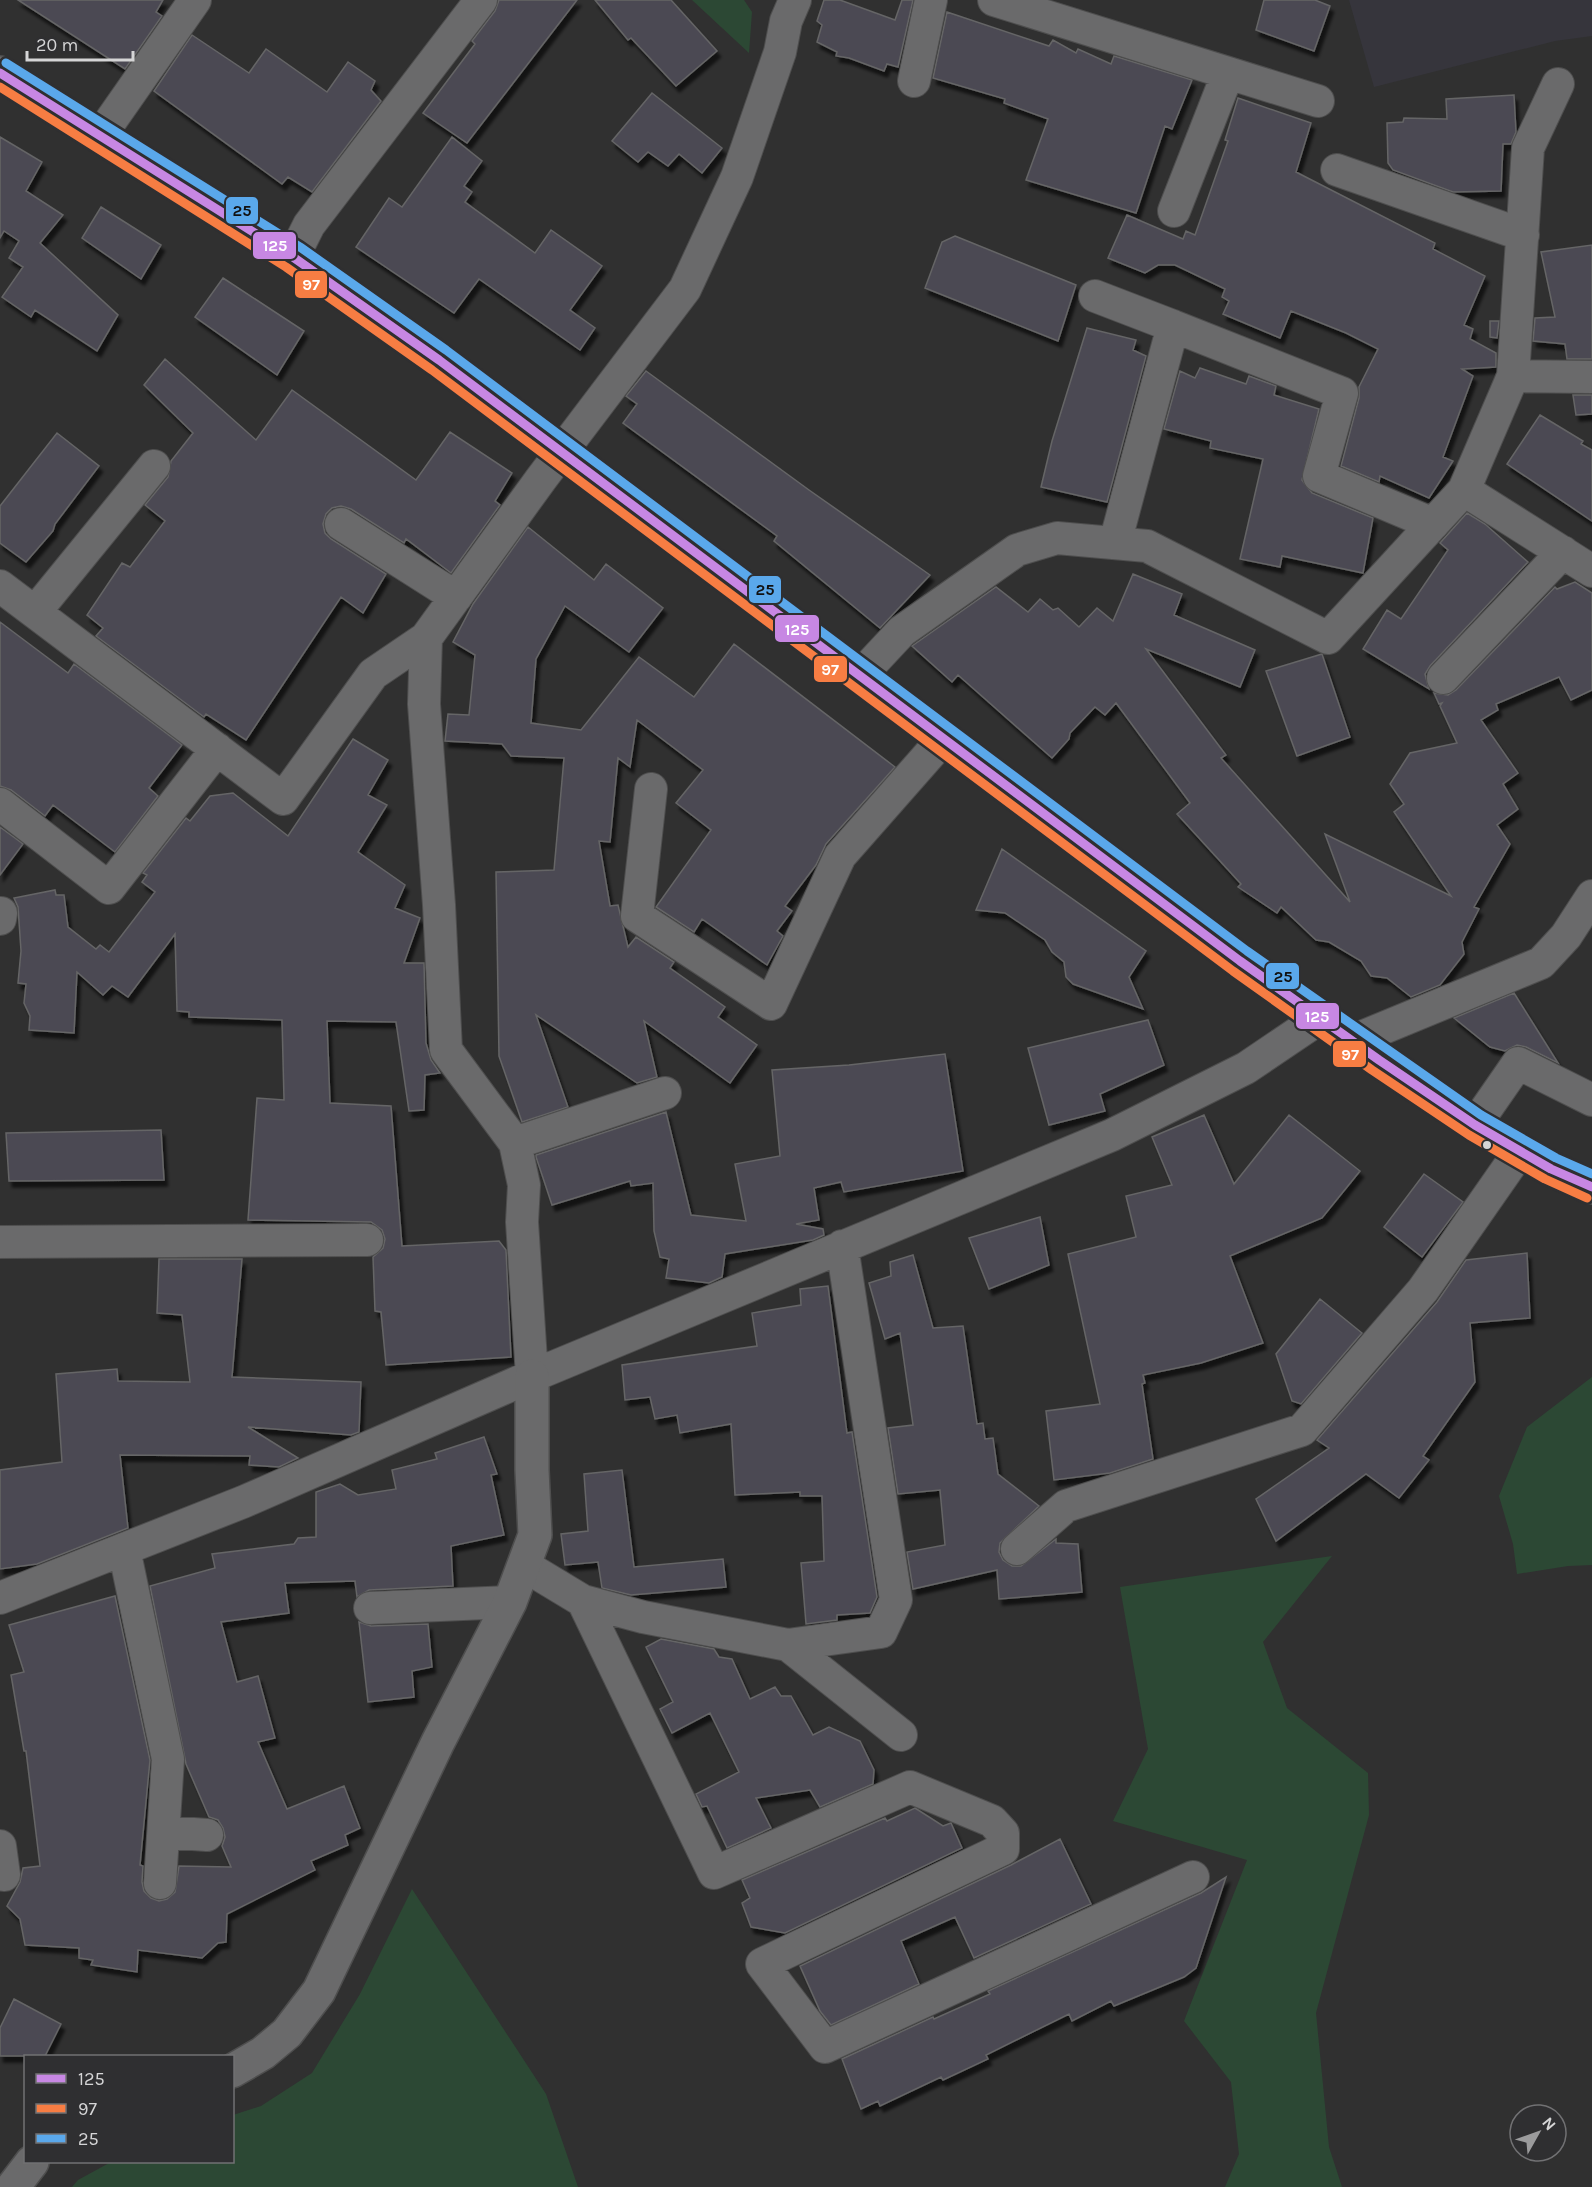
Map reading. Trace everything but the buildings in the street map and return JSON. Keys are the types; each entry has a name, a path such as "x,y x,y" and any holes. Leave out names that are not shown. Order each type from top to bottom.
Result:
{"main road":[{"path":"0,73 293,257 562,451 859,677 1352,1041 1475,1125 1520,1151 1592,1187"},
{"path":"234,2070 263,2053 287,2033 319,1991 438,1742 510,1602 535,1535 532,1376"},
{"path":"14,2187 31,2163"}],"street":[{"path":"100,136 195,0"},
{"path":"293,257 309,225 481,0"},
{"path":"914,81 931,0"},
{"path":"994,0 1318,101"},
{"path":"0,586 283,800 373,674 426,638 562,451 685,290 737,177 780,52 784,7"},
{"path":"1174,211 1228,73"},
{"path":"859,677 902,631 1017,550 1057,538 1147,546 1328,638 1464,490 1513,376 1528,148 1558,84"},
{"path":"1337,170 1522,235"},
{"path":"1095,296 1342,393 1320,476 1433,524"},
{"path":"1115,543 1173,326"},
{"path":"1513,376 1592,377"},
{"path":"35,612 154,466"},
{"path":"1464,490 1592,571"},
{"path":"341,524 456,597"},
{"path":"1443,678 1563,552"},
{"path":"426,638 424,704 439,905 446,1050 515,1143 524,1185 522,1221 532,1376"},
{"path":"651,789 637,916 771,1004 840,856 944,739"},
{"path":"0,804 110,888 217,749"},
{"path":"1352,1041 1541,963 1566,936 1592,896"},
{"path":"0,919 1,913"},
{"path":"0,1598 243,1502 532,1376 1112,1135 1246,1068 1320,1018"},
{"path":"1475,1125 1518,1063 1592,1100"},
{"path":"515,1143 665,1093"},
{"path":"1017,1549 1066,1506 1302,1430 1423,1290 1520,1151"},
{"path":"0,1242 367,1240"},
{"path":"525,1566 583,1601 643,1617 788,1645 881,1632 896,1600 842,1246"},
{"path":"124,1549 168,1759 160,1883"},
{"path":"583,1601 714,1872 910,1787 992,1821 1003,1833 1003,1849 762,1964 825,2047 1193,1877"},
{"path":"370,1608 510,1602"},
{"path":"788,1645 901,1735"},
{"path":"165,1832 207,1835"}],"shaded area":[{"path":"1349,0 1592,0 1592,36 1555,41 1374,87"}],"green space":[{"path":"692,0 744,0 752,12 749,53"},
{"path":"1592,1377 1592,1565 1568,1566 1517,1574 1513,1544 1499,1496 1527,1427"},
{"path":"1332,1556 1263,1642 1287,1708 1368,1773 1369,1815 1316,2013 1329,2147 1342,2187 1225,2187 1239,2154 1231,2082 1184,2021 1247,1860 1113,1821 1148,1749 1120,1587"},
{"path":"412,1889 546,2094 578,2187 72,2187 78,2180 109,2163 234,2163 234,2115 261,2106 312,2073 360,1994"}],"transit line":[{"name":"25","path":"6,63 300,247 446,350 1247,951 1481,1115 1556,1158 1592,1174"},
{"name":"125","path":"0,73 293,257 439,360 1240,961 1379,1060 1475,1125 1551,1169 1592,1187"},
{"name":"97","path":"0,87 286,267 432,370 1233,971 1372,1070 1469,1135 1545,1179 1587,1198"}]}
